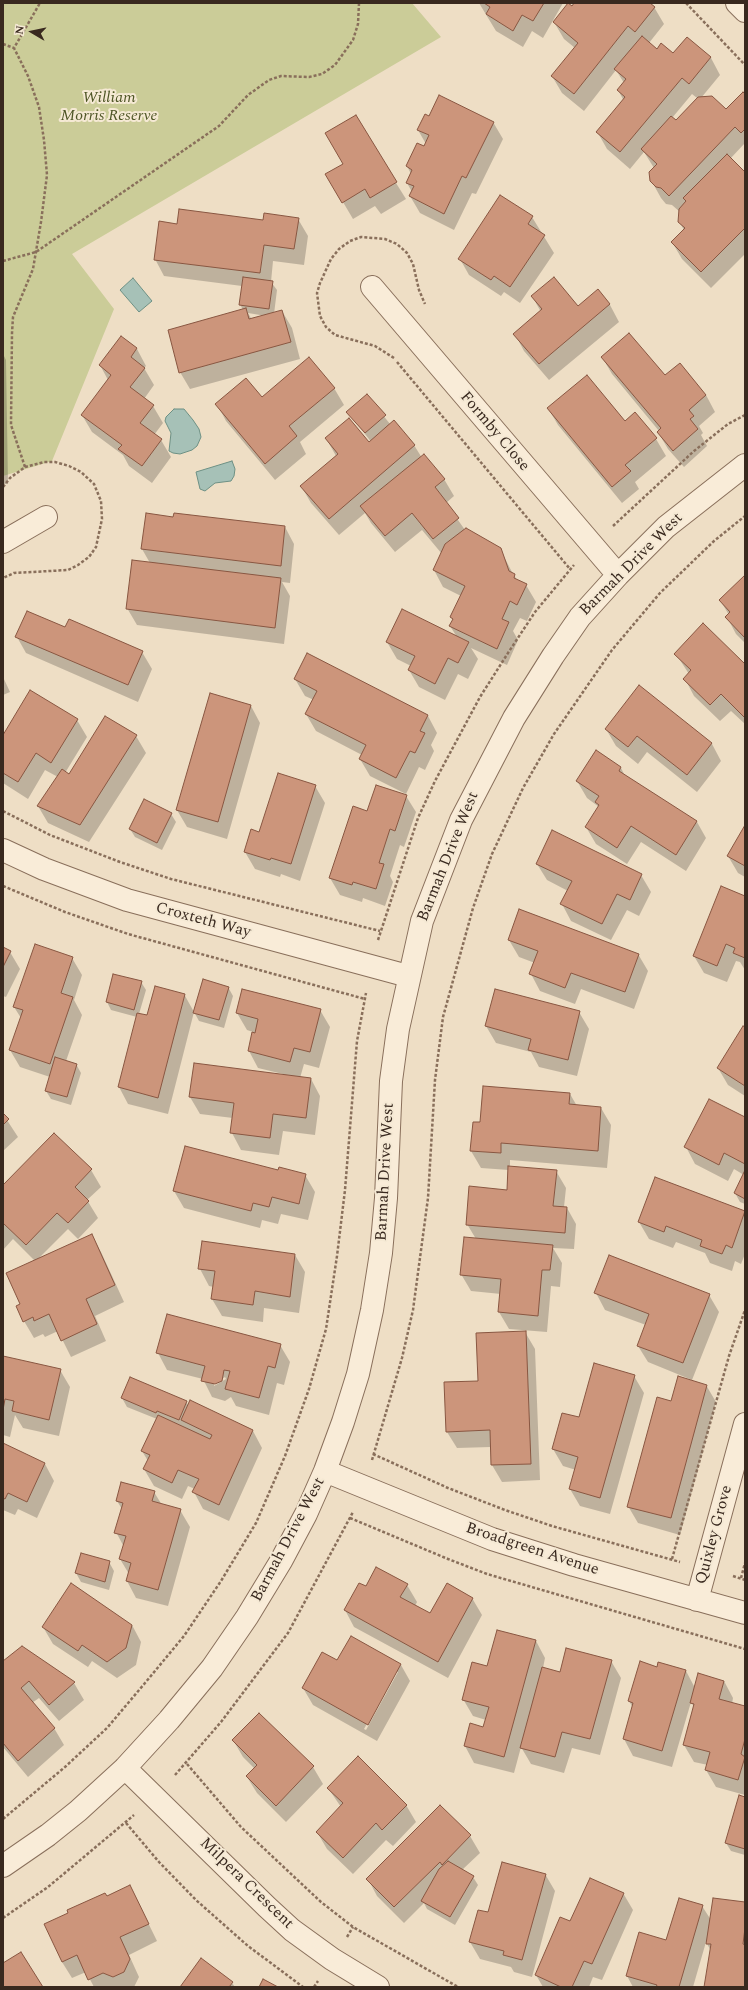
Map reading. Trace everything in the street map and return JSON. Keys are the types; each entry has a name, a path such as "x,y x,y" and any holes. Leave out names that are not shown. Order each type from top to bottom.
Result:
{"street":[{"path":"737,3 745,11"},
{"name":"Formby Close","path":"372,288 618,575"},
{"name":"Barmah Drive West","path":"3,1866 48,1835 78,1811 125,1768 169,1720 212,1668 247,1618 288,1548 306,1514 325,1472 356,1380 372,1310 381,1253 386,1198 391,1081 398,1028 408,976 422,921 461,820 514,718 553,656 580,617 618,575 666,527 745,466"},
{"path":"3,542 46,517"},
{"name":"Croxteth Way","path":"3,850 44,869 127,900 408,976"},
{"name":"Quixley Grove","path":"697,1600 745,1424"},
{"name":"Broadgreen Avenue","path":"325,1472 498,1542 745,1613"},
{"name":"Milpera Crescent","path":"125,1768 292,1930 332,1959 378,1987"}],"path":[{"path":"14,48 40,3"},
{"path":"3,262 36,252 219,126 248,95 269,80 281,76 309,77 322,74 335,65 353,40 358,24 359,3"},
{"path":"686,3 745,65"},
{"path":"3,44 14,48 28,76 39,107 47,175 33,269 13,317 11,425 25,467"},
{"path":"608,531 694,451 728,424 745,414"},
{"path":"370,1465 402,1358 413,1310 422,1257 428,1198 435,1080 443,1017 473,908 492,854 524,788 554,734 612,650 660,592 714,541 745,516"},
{"path":"377,942 418,818 457,740 480,697 534,612 575,564"},
{"path":"3,811 50,835 120,862 171,879 380,930"},
{"path":"3,886 65,912 128,934 365,999"},
{"path":"3,1819 65,1767 107,1728 184,1636 221,1581 258,1516 285,1456 304,1404 326,1329 337,1256 357,1041 368,986"},
{"path":"672,1559 729,1356 745,1310"},
{"path":"374,1454 448,1488 505,1510 552,1526 682,1562"},
{"path":"175,1775 221,1722 288,1633 354,1508"},
{"path":"350,1518 487,1574 745,1649"},
{"path":"741,1578 745,1563"},
{"path":"732,1576 745,1580"},
{"path":"186,1764 241,1827 321,1902 353,1927 458,1987"},
{"path":"3,1918 48,1887 134,1815"},
{"path":"126,1823 159,1862 196,1900 248,1946 303,1987"},
{"path":"347,1937 353,1927"}],"green space":[{"name":"William Morris Reserve","path":"3,3 412,3 441,37 72,254 114,309 52,461 3,476"}],"shaded area":[{"path":"133,278 152,301 139,312 120,290"},
{"path":"174,409 184,409 199,429 201,437 197,446 192,450 180,454 169,451 171,433 165,421 166,417"},
{"path":"232,461 235,469 234,476 231,481 215,483 205,491 200,489 196,472"}],"building":[{"path":"484,3 544,3 533,21 522,15 513,31 486,14 490,7"},
{"path":"568,3 572,6 574,3 650,3 655,7 635,32 628,26 574,94 551,76 578,43 553,22"},
{"path":"642,36 657,49 661,43 673,53 687,37 711,57 689,84 682,78 620,152 596,132 625,97 617,90 626,79 614,69"},
{"path":"743,92 745,94 745,129 741,133 735,127 669,196 661,188 656,187 650,181 649,172 657,164 641,149 671,116 676,120 698,97 712,96 726,109"},
{"path":"439,95 494,122 466,178 462,176 444,214 409,196 414,186 406,183 412,170 406,166 417,143 424,146 429,135 417,130 425,114 429,116"},
{"path":"356,115 397,182 370,198 365,189 342,203 325,174 343,164 325,133"},
{"path":"727,154 745,172 745,228 701,272 671,242 685,228 678,222 679,209 686,201 683,198"},
{"path":"500,195 533,216 528,224 545,235 510,287 494,276 491,280 458,259"},
{"path":"179,209 263,220 264,213 299,218 294,249 264,245 260,273 154,260 159,221 177,224"},
{"path":"243,277 273,281 269,309 239,305"},
{"path":"554,277 578,306 598,289 610,304 539,364 513,334 542,309 531,296"},
{"path":"246,308 249,319 282,310 291,342 179,373 168,330"},
{"path":"629,333 665,375 680,363 706,395 689,410 694,416 690,419 698,429 673,451 657,432 661,428 601,357"},
{"path":"121,336 137,348 131,357 145,368 130,387 154,405 140,423 162,439 142,466 118,449 122,445 81,415 111,375 99,365"},
{"path":"309,357 335,388 289,426 297,436 265,464 215,404 246,378 262,397"},
{"path":"587,375 625,421 635,412 657,438 625,465 631,471 612,487 547,408"},
{"path":"367,394 386,415 365,433 346,412"},
{"path":"349,418 369,442 394,420 415,445 329,519 300,486 338,454 325,438"},
{"path":"424,454 445,479 435,487 459,518 433,539 412,513 385,536 360,506"},
{"path":"146,513 173,517 174,513 285,526 281,566 141,549"},
{"path":"466,528 501,548 509,571 515,574 514,578 527,584 517,605 510,601 502,619 509,622 497,649 449,626 453,619 450,617 465,586 433,570 445,544"},
{"path":"132,560 281,578 275,628 126,609"},
{"path":"745,575 745,638 725,617 730,612 719,600"},
{"path":"402,609 469,642 458,663 448,658 435,684 408,670 415,656 386,642"},
{"path":"27,611 65,627 69,619 143,651 128,685 15,637"},
{"path":"703,623 745,664 745,718 721,694 710,705 683,679 691,670 674,654"},
{"path":"307,653 428,715 420,731 425,733 415,753 410,751 396,778 359,759 366,745 305,714 317,691 294,679"},
{"path":"639,685 712,743 687,775 637,736 628,747 605,729"},
{"path":"30,690 78,719 51,763 36,753 18,782 3,773 3,735"},
{"path":"210,693 251,705 218,822 176,810"},
{"path":"105,716 137,735 80,825 37,806 62,769 69,774"},
{"path":"596,750 621,767 619,771 697,821 676,855 631,826 617,848 585,827 599,805 595,802 599,796 576,781"},
{"path":"278,773 316,785 291,864 271,858 270,860 244,852 251,829 259,832"},
{"path":"376,785 407,795 395,831 390,829 379,863 384,864 376,889 353,882 352,885 329,878 353,806 367,811"},
{"path":"144,799 172,813 157,843 129,829"},
{"path":"745,825 745,866 727,856"},
{"path":"552,830 642,874 630,900 617,894 602,924 560,904 572,881 536,864"},
{"path":"721,886 745,896 745,958 733,953 735,948 726,944 717,966 693,956"},
{"path":"519,909 639,954 625,992 571,973 565,988 529,974 538,951 508,940"},
{"path":"35,944 73,957 61,993 73,997 50,1064 9,1050 23,1010 13,1007"},
{"path":"3,947 11,951 3,967"},
{"path":"113,974 142,981 134,1010 106,1002"},
{"path":"203,979 229,987 219,1020 193,1013"},
{"path":"155,986 185,994 158,1098 118,1087 137,1013 147,1015"},
{"path":"242,989 321,1009 310,1052 294,1048 290,1062 248,1051 252,1032 255,1033 258,1019 236,1013"},
{"path":"495,989 580,1011 568,1060 528,1050 531,1039 485,1026"},
{"path":"743,1026 745,1027 745,1086 717,1068"},
{"path":"55,1057 77,1064 67,1097 45,1091"},
{"path":"194,1063 311,1078 306,1118 273,1114 270,1138 230,1133 234,1103 189,1097"},
{"path":"483,1086 570,1093 569,1104 601,1107 598,1151 501,1143 501,1153 470,1151 473,1122 480,1122"},
{"path":"709,1099 745,1117 745,1164 724,1153 719,1165 684,1147"},
{"path":"3,1113 9,1119 3,1125"},
{"path":"54,1133 92,1169 75,1187 89,1201 68,1223 57,1213 26,1245 3,1223 3,1185"},
{"path":"185,1146 278,1170 279,1167 306,1174 299,1204 272,1197 269,1207 253,1203 251,1211 173,1191"},
{"path":"508,1166 557,1170 553,1206 567,1207 565,1233 466,1225 469,1186 507,1190"},
{"path":"745,1170 745,1199 734,1193"},
{"path":"655,1177 745,1211 732,1248 726,1245 722,1254 700,1246 702,1240 666,1226 664,1232 638,1222"},
{"path":"92,1234 115,1285 86,1299 97,1324 61,1341 49,1314 34,1321 33,1317 23,1322 16,1306 20,1304 6,1273"},
{"path":"464,1237 553,1245 550,1270 542,1270 538,1316 498,1312 501,1279 460,1275"},
{"path":"202,1241 295,1254 290,1297 255,1291 253,1305 211,1299 215,1271 198,1269"},
{"path":"609,1255 710,1294 683,1363 637,1346 649,1314 594,1293"},
{"path":"167,1314 281,1344 275,1368 268,1366 259,1398 225,1389 230,1371 224,1370 222,1381 215,1384 201,1381 205,1366 156,1353"},
{"path":"526,1331 531,1464 491,1465 490,1430 446,1432 444,1382 478,1381 476,1333"},
{"path":"3,1356 61,1369 49,1420 12,1411 14,1401 5,1399 3,1410"},
{"path":"594,1363 635,1375 600,1498 569,1489 578,1457 552,1449 562,1413 579,1417"},
{"path":"678,1376 707,1385 671,1518 627,1507 657,1397 671,1401"},
{"path":"130,1377 187,1401 179,1420 157,1411 156,1413 121,1398"},
{"path":"190,1400 253,1430 219,1505 192,1492 199,1479 178,1470 172,1483 143,1469 150,1455 141,1451 158,1415 210,1439 212,1435 181,1420"},
{"path":"3,1443 45,1463 27,1502 8,1493 5,1499 3,1498"},
{"path":"121,1482 155,1491 152,1501 181,1509 158,1590 126,1581 131,1563 119,1559 126,1536 114,1533 123,1503 116,1501"},
{"path":"81,1553 110,1561 105,1582 75,1573"},
{"path":"376,1567 408,1584 400,1597 430,1613 447,1583 473,1598 438,1662 344,1610 359,1583 366,1586"},
{"path":"71,1583 132,1625 126,1648 107,1662 82,1645 78,1651 42,1627"},
{"path":"497,1630 536,1640 504,1757 464,1746 470,1723 483,1727 489,1707 462,1700 472,1662 487,1666"},
{"path":"351,1636 401,1664 368,1725 302,1688 322,1652 337,1660"},
{"path":"22,1646 75,1682 49,1705 29,1681 21,1688 55,1728 18,1761 3,1743 3,1661"},
{"path":"566,1648 612,1660 590,1739 562,1732 555,1757 520,1748 542,1667 560,1672"},
{"path":"640,1661 657,1667 658,1662 686,1670 662,1751 623,1739 633,1703 628,1701"},
{"path":"698,1673 724,1681 719,1699 745,1706 745,1739 741,1754 745,1757 738,1780 705,1770 710,1752 683,1745 694,1704 690,1703"},
{"path":"259,1713 314,1766 276,1806 246,1776 257,1765 232,1740"},
{"path":"358,1756 407,1805 382,1830 376,1823 343,1858 316,1832 343,1803 327,1788"},
{"path":"739,1795 745,1797 745,1849 725,1843"},
{"path":"440,1805 471,1835 442,1865 440,1862 394,1907 366,1879"},
{"path":"448,1861 474,1876 450,1917 421,1901 439,1869"},
{"path":"502,1862 546,1874 522,1960 503,1955 504,1951 469,1942 478,1910 488,1912"},
{"path":"590,1878 624,1893 592,1964 584,1961 572,1987 561,1987 535,1975 560,1917 570,1921"},
{"path":"130,1885 149,1924 120,1937 130,1959 124,1972 113,1977 103,1973 88,1980 77,1955 62,1962 44,1924 68,1913 67,1910 105,1893 107,1896"},
{"path":"679,1898 703,1905 679,1987 656,1987 657,1985 626,1976 639,1932 666,1940"},
{"path":"713,1898 745,1902 745,1928 743,1944 745,1945 745,1987 704,1987 711,1944 706,1944"},
{"path":"21,1952 43,1987 3,1987 3,1963"},
{"path":"201,1958 233,1982 229,1987 180,1987"},
{"path":"263,1979 278,1987 259,1987"}]}
